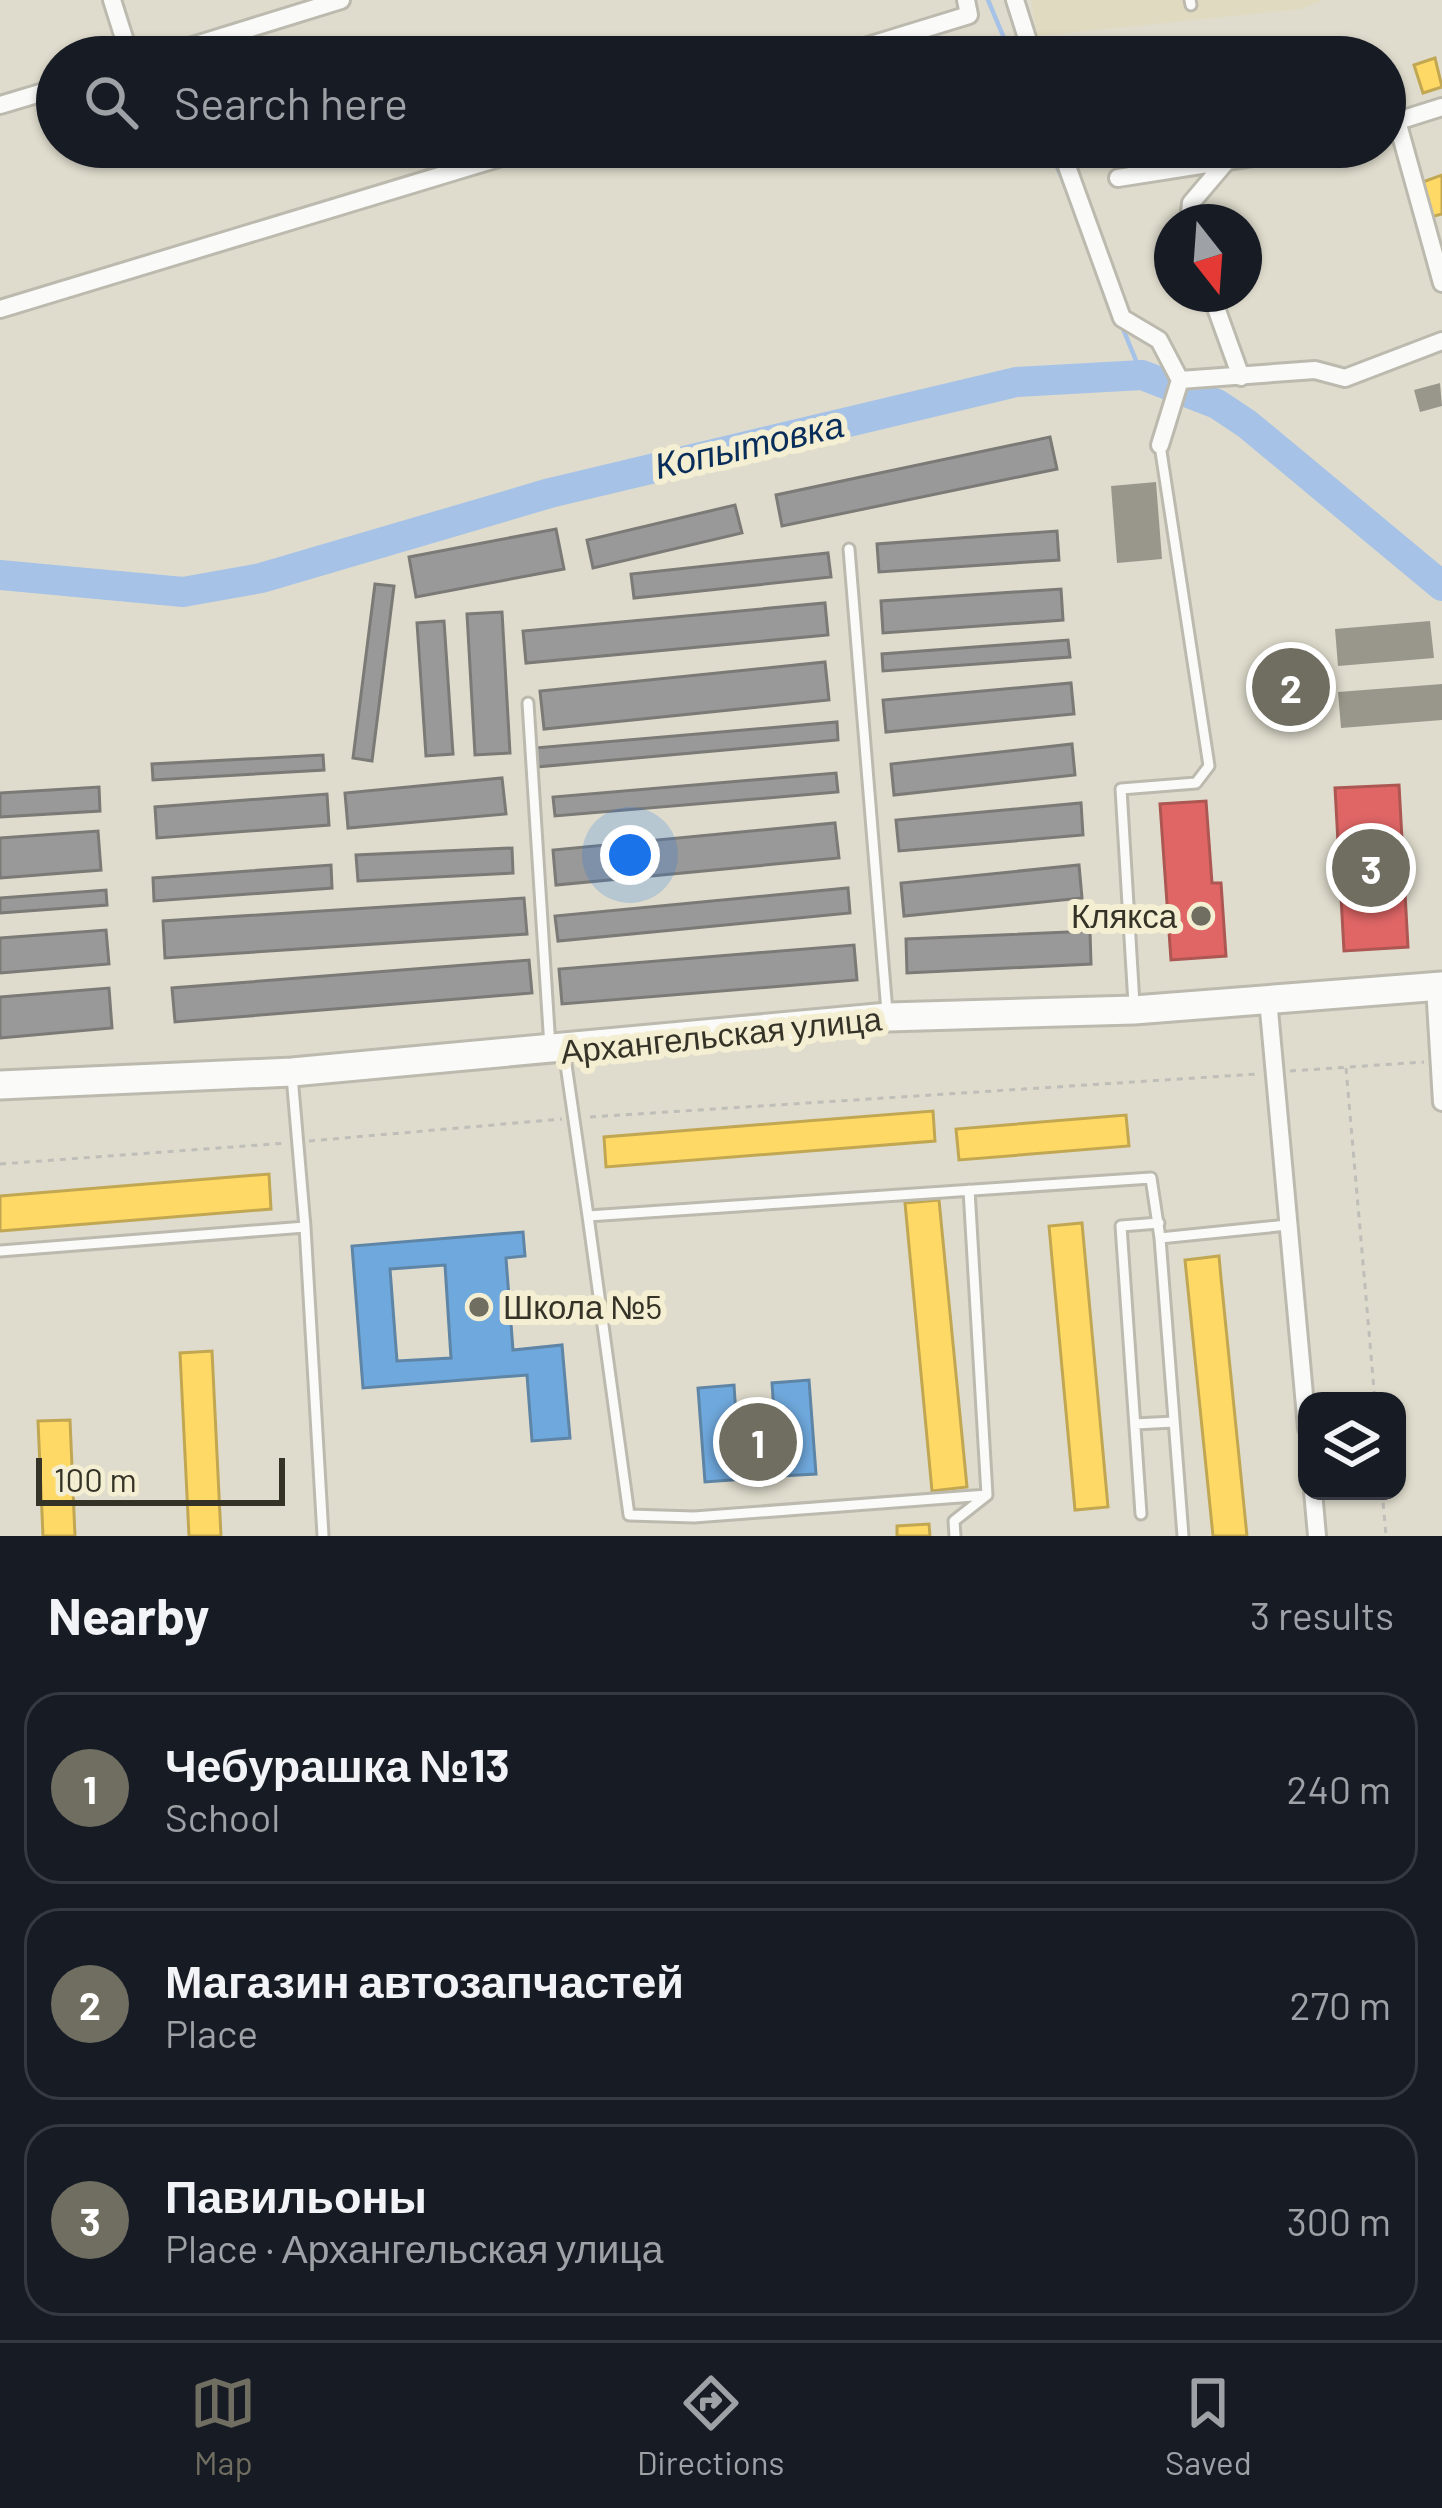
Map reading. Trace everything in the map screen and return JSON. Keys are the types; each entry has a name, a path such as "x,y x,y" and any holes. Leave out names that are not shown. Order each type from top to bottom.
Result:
{"main road":[{"name":"Архангельская улица","path":"0,1084 292,1072 557,1052 888,1017 1134,1010 1438,986"}],"street":[{"path":"112,0 123,36"},
{"path":"225,36 341,0"},
{"path":"1015,0 1026,36"},
{"path":"890,36 967,8"},
{"path":"0,105 36,94"},
{"path":"1406,118 1442,107"},
{"path":"0,309 466,168"},
{"path":"1068,168 1122,318 1159,340 1180,380 1160,445"},
{"path":"1118,178 1189,168"},
{"path":"1191,204 1221,168"},
{"path":"1405,168 1442,283"},
{"path":"1217,312 1239,377"},
{"path":"1180,380 1315,370 1345,378 1384,358 1442,341"},
{"path":"1438,986 1442,1102"},
{"path":"1268,999 1271,1073 1304,1392"},
{"path":"1314,1500 1317,1536"}],"lane":[{"path":"1134,1010 1121,789 1196,783 1209,766 1160,445"},
{"path":"849,549 888,1017"},
{"path":"528,703 557,1052 574,1118 629,1515 694,1517 987,1496"},
{"path":"292,1072 323,1536"},
{"path":"588,1216 1151,1178 1159,1223 1183,1536"},
{"path":"969,1190 987,1496"},
{"path":"1142,1514 1120,1226 1159,1223"},
{"path":"1160,1238 1288,1225"},
{"path":"0,1251 305,1227"},
{"path":"1135,1424 1174,1422"},
{"path":"955,1536 954,1521 987,1496"}],"path":[{"path":"0,1164 574,1118 1438,1061"},
{"path":"1346,1066 1374,1392"},
{"path":"1383,1500 1386,1536"}],"shaded area":[{"path":"1031,0 1323,0 1302,9 1037,36"}],"building: Homes":[{"path":"1435,58 1442,87 1423,93 1414,65"},
{"path":"1442,175 1442,214 1431,217 1420,183"},
{"path":"933,1111 935,1141 606,1167 604,1137"},
{"path":"1126,1115 1129,1146 959,1160 956,1129"},
{"path":"269,1174 271,1209 0,1231 0,1196"},
{"path":"939,1200 967,1487 932,1491 905,1203"},
{"path":"1082,1223 1108,1507 1075,1510 1049,1226"},
{"path":"1219,1256 1247,1536 1213,1536 1185,1260"},
{"path":"212,1351 221,1536 189,1536 180,1353"},
{"path":"70,1420 75,1536 43,1536 38,1421"},
{"path":"929,1524 930,1536 897,1536 897,1526"}],"building: Shops":[{"path":"1399,785 1408,947 1344,951 1335,788"},
{"path":"1206,801 1212,883 1221,883 1226,956 1171,960 1160,804"}],"building: Schools":[{"name":"Школа №5","path":"523,1232 525,1256 506,1258 513,1350 562,1345 570,1438 532,1441 527,1375 363,1388 352,1246","holes":["445,1265 451,1358 397,1361 390,1269"]},
{"path":"809,1380 816,1474 781,1476 779,1454 742,1457 744,1479 705,1482 698,1388 734,1385 737,1431 775,1428 772,1383"}],"building: Industry":[{"path":"1050,437 1057,469 782,526 776,495"},
{"path":"735,505 742,533 593,568 587,540"},
{"path":"556,529 564,569 416,597 409,557"},
{"path":"1057,531 1059,560 879,572 877,544"},
{"path":"828,553 831,577 634,598 631,574"},
{"path":"375,584 394,586 372,761 353,758"},
{"path":"1061,589 1063,620 883,633 881,601"},
{"path":"825,603 828,635 526,663 523,631"},
{"path":"502,612 510,753 475,755 467,614"},
{"path":"444,621 453,754 426,756 417,623"},
{"path":"1068,640 1070,657 883,671 882,654"},
{"path":"825,662 829,700 544,729 540,691"},
{"path":"1071,683 1074,714 886,732 883,700"},
{"path":"837,722 838,740 536,767 534,748"},
{"path":"1072,744 1075,775 894,795 891,764"},
{"path":"323,755 324,770 153,780 152,764"},
{"path":"836,773 838,792 555,816 553,797"},
{"path":"502,778 506,814 348,828 345,793"},
{"path":"99,787 100,811 0,817 0,793"},
{"path":"327,794 329,825 157,838 155,807"},
{"path":"1081,803 1083,835 899,851 896,820"},
{"path":"835,823 839,858 556,885 553,850"},
{"path":"98,831 101,870 0,878 0,838"},
{"path":"512,848 513,873 358,881 356,855"},
{"path":"331,865 332,888 154,901 153,878"},
{"path":"1079,865 1082,898 904,916 901,883"},
{"path":"848,888 850,913 558,941 555,916"},
{"path":"106,890 107,905 0,913 0,898"},
{"path":"524,898 527,934 165,958 163,921"},
{"path":"106,930 109,964 0,973 0,938"},
{"path":"1090,931 1091,964 907,973 906,939"},
{"path":"854,945 857,980 562,1004 559,969"},
{"path":"529,960 532,993 175,1022 172,988"},
{"path":"109,988 112,1028 0,1038 0,997"}],"building: Other":[{"path":"1440,383 1442,406 1420,412 1414,390"},
{"path":"1156,482 1162,559 1117,563 1111,486"},
{"path":"1430,621 1434,658 1338,666 1335,629"},
{"path":"1304,656 1310,722 1284,724 1283,715 1268,716 1266,695 1277,694 1276,681 1288,680 1285,657"},
{"path":"1442,684 1442,720 1341,728 1338,692"}],"waterway":[{"path":"988,0 1003,36"},
{"path":"1058,168 1074,208"},
{"path":"1121,324 1142,375"},
{"name":"Копытовка","path":"0,575 183,592 261,578 550,493 1016,382 1142,375 1217,404 1247,424 1442,586"}],"place":[{"name":"Магазин автозапчастей","path":"1291,687"},
{"name":"Павильоны","path":"1371,868"},
{"name":"Клякса","path":"1201,916"},
{"name":"Школа №5","path":"479,1307"},
{"name":"Чебурашка №13","path":"758,1442"}]}
